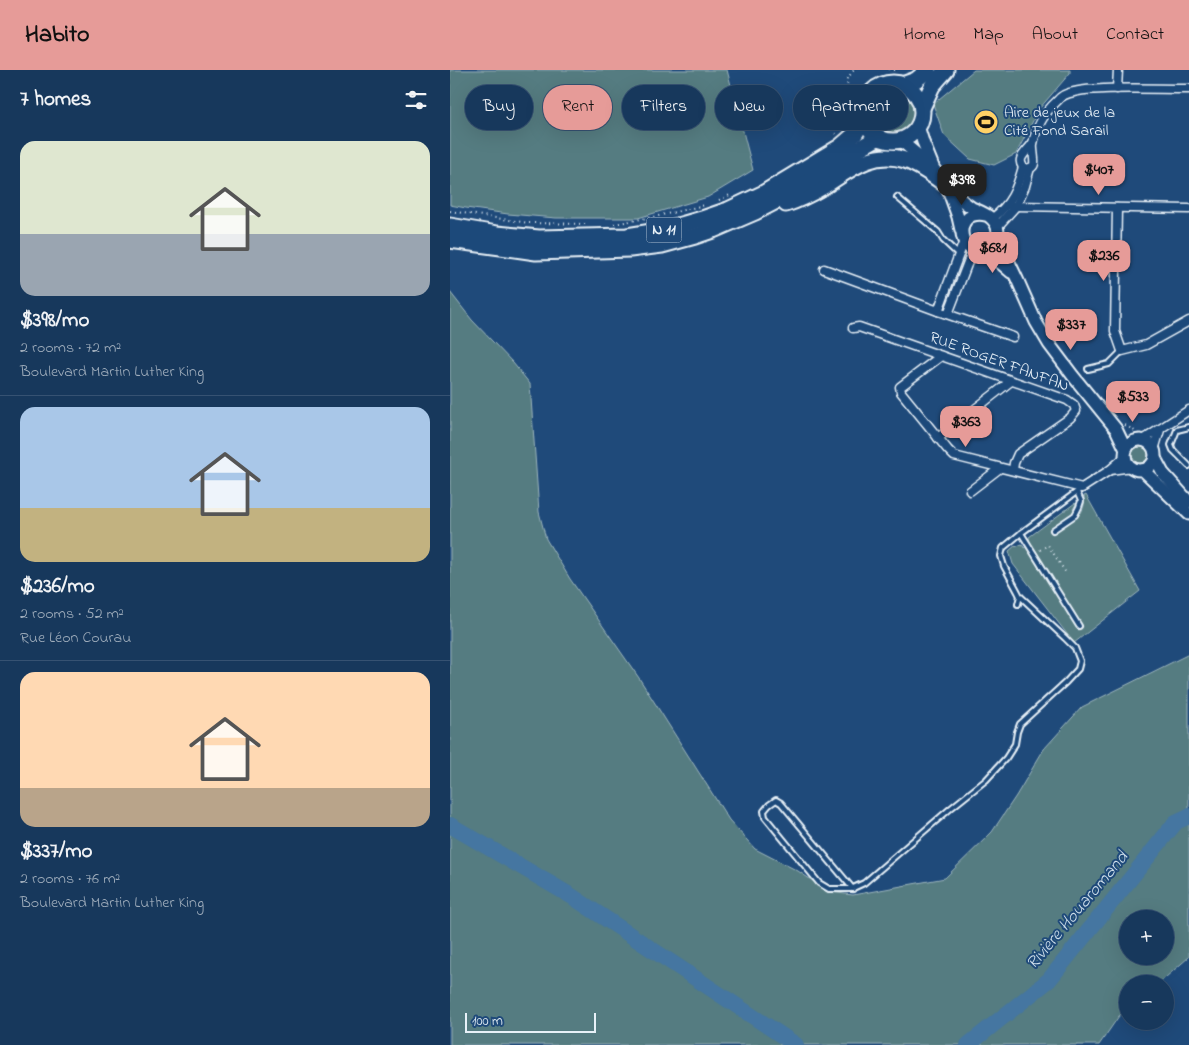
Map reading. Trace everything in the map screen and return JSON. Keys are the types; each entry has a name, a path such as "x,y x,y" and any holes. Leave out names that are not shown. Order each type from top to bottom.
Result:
{"highway":[{"path":"883,85 890,83 902,85 916,80 928,70"},
{"path":"922,108 932,86 946,70"},
{"path":"871,130 879,137 893,141 907,138 913,133 920,122 922,108 916,94 908,88"},
{"name":"N 11","path":"450,226 497,234 539,238 627,236 664,230 728,210 764,192 840,147 858,130"},
{"name":"N 11","path":"450,240 536,252 630,250 662,245 696,236 755,212 786,196 879,137"},
{"path":"755,212 798,200 858,164 880,157 905,160 918,166 946,186"}],"main road":[{"path":"918,126 934,169 946,186 993,225 994,244 991,248 970,243"},
{"path":"900,140 934,169"},
{"path":"946,186 970,243 996,259 1017,279"},
{"path":"970,243 964,222 974,215 980,214 993,225 1036,322 1090,398 1116,429 1126,453 1127,462 1156,481 1189,514"},
{"path":"1116,429 1148,442 1163,473 1189,502"},
{"path":"1126,453 1130,444 1141,440"},
{"path":"1137,468 1148,468 1152,464 1155,454"}],"street":[{"path":"1117,89 1118,70"},
{"path":"1027,168 1034,165 1034,141 1046,113 1060,98 1072,92 1117,89 1189,89"},
{"path":"1027,168 1020,162 1021,158 1034,141"},
{"path":"1024,155 1029,154 1034,157"},
{"path":"993,225 1023,191 1027,168"},
{"path":"1011,206 1189,209"},
{"path":"1116,208 1115,331 1122,351 1146,345 1189,321"},
{"path":"938,311 958,257 970,243"},
{"path":"948,314 966,265 970,243"},
{"path":"958,257 966,265"},
{"path":"824,269 1014,337"},
{"name":"RUE ROGER FANFAN","path":"853,328 859,327 1067,400 1074,405 1076,411 1070,418 1018,454 1013,470"},
{"path":"941,356 900,387 901,392 954,456 1013,470 1080,490 1110,470 1126,453"},
{"path":"938,438 1011,381"},
{"path":"1141,440 1160,430 1189,410"},
{"path":"1155,454 1160,430"},
{"path":"970,491 1000,468"},
{"path":"1110,470 1137,468"}],"lane":[{"path":"897,197 933,228 958,257"},
{"path":"1088,369 1109,364 1122,351"},
{"path":"1171,423 1178,430"},
{"path":"1189,427 1178,430 1171,445 1173,450 1189,466"},
{"path":"1053,530 1077,512 1081,501 1080,490"},
{"path":"853,888 781,802 776,800 768,805 764,811 765,817 819,883 829,889 853,888 864,883 986,780 1006,758 1015,744 1020,724 1066,682 1078,669 1080,661 1074,648 1065,638 1020,596 1004,566 1001,556 1003,548 1080,490"},
{"path":"1021,533 1080,626"},
{"path":"1018,604 1020,596"}],"path":[{"path":"838,138 833,128 843,118 848,104 847,79 854,70"},
{"path":"889,70 895,70"},
{"path":"719,200 738,192"},
{"path":"609,225 658,216 710,203"},
{"path":"450,211 529,223 591,224"},
{"path":"1034,554 1048,545 1067,573"}],"green space":[{"path":"450,70 727,70 731,85 715,85 715,130 743,130 753,170 708,197 638,218 556,218 508,214 450,205"},
{"name":"Aire de jeux de la Cité Fond Sarail","path":"974,70 1070,70 1070,73 1039,109 1016,154 994,165 970,159 944,135 933,104"},
{"path":"908,95 916,107 916,117 908,129"},
{"path":"907,130 898,135 888,135 880,131"},
{"path":"450,292 472,320 513,363 530,384 539,512 546,539 570,579 639,678 729,820 755,849 798,871 829,892 853,895 945,878 992,832 1044,749 1082,707 1189,654 1189,957 1168,975 1119,975 1119,1016 1099,1045 450,1045"},
{"path":"1140,447 1146,449 1148,455 1146,461 1140,463 1134,461 1132,455 1134,449"},
{"path":"1086,495 1140,591 1074,643 1013,564 1009,551 1016,545 1022,544 1024,548 1030,544 1029,537 1075,503 1073,509 1081,513 1084,505 1084,496"}],"waterway":[{"name":"Rivière Houaromand","path":"968,1045 1049,980 1176,822 1189,816"},
{"path":"450,825 573,897 796,1045"}],"place":[{"name":"Aire de jeux de la Cité Fond Sarail","path":"986,122"}]}
